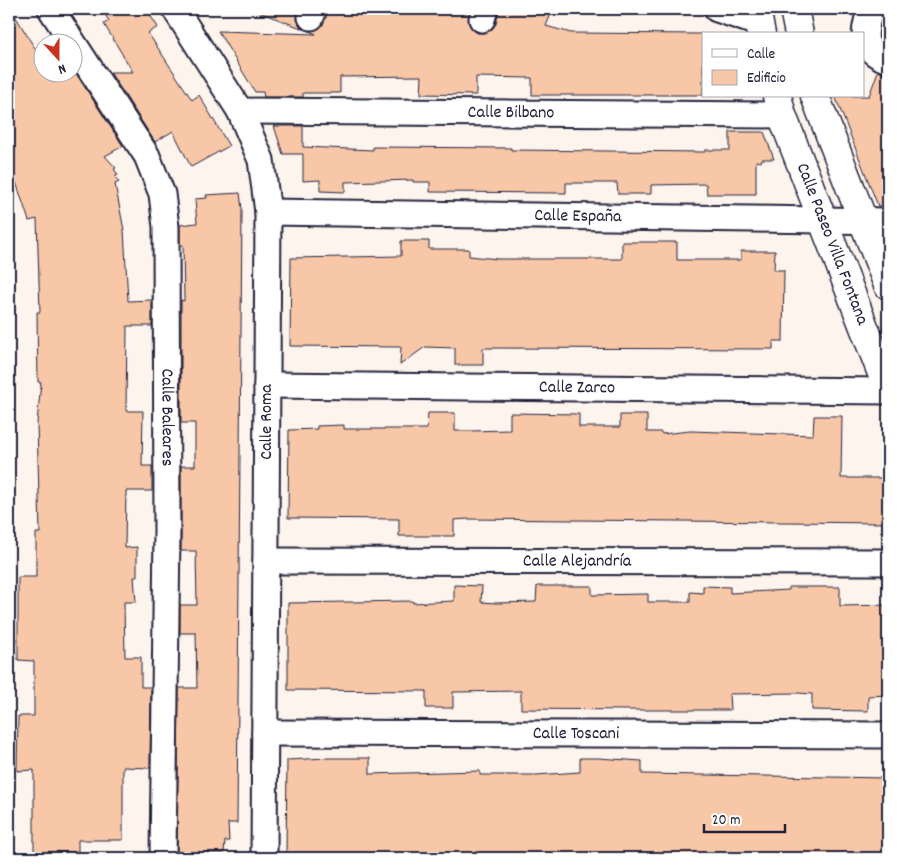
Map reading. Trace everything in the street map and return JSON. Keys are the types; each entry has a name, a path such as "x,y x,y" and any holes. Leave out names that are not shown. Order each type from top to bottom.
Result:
{"street":[{"name":"Calle Baleares","path":"52,9 147,156 162,194 166,228 167,502 163,858"},
{"name":"Calle Roma","path":"175,9 240,111 261,160 268,212 264,858"},
{"path":"717,9 758,22"},
{"path":"794,9 799,32"},
{"path":"870,9 864,35 866,46 878,56 888,60"},
{"name":"Calle Paseo Villa Fontana","path":"817,98 876,221 888,285"},
{"name":"Calle Bilbano","path":"240,111 779,105"},
{"name":"Calle Paseo Villa Fontana","path":"779,105 888,390"},
{"name":"Calle España","path":"268,212 876,221"},
{"name":"Calle Zarco","path":"267,384 888,390"},
{"name":"Calle Alejandría","path":"266,561 888,562"},
{"name":"Calle Toscani","path":"264,733 888,735"}],"building":[{"path":"9,9 11,9 32,44 32,82 81,82 123,146 105,156 116,168 114,169 118,175 115,177 119,182 115,184 124,230 128,301 152,300 152,326 127,326 126,411 143,411 142,466 152,466 152,491 126,491 125,548 137,547 137,577 134,577 136,602 124,602 125,657 141,657 141,687 151,687 150,768 123,767 123,840 78,840 78,852 34,852 34,770 17,771 18,716 34,716 34,661 18,660 18,577 36,577 36,533 40,533 37,423 41,382 38,382 37,312 40,312 37,219 29,221 9,161"},
{"path":"102,9 146,9 158,27 148,33 192,100 199,95 229,146 191,167 173,131 155,142 110,72 133,72 104,24 109,21"},
{"path":"256,9 299,9 297,20 304,29 256,11"},
{"path":"328,9 470,9 468,22 471,28 477,33 485,33 496,24 499,9 553,9 546,26 571,33 702,34 702,95 532,95 532,78 476,77 476,95 421,94 422,76 340,77 340,93 303,93 303,97 264,97 263,92 255,92 218,31 316,34 309,31 320,28"},
{"path":"878,71 888,74 888,207 878,206 836,98 864,98 864,96 869,96"},
{"path":"274,126 303,126 303,147 373,150 373,147 705,152 705,150 730,150 730,132 764,132 774,159 762,159 761,162 756,161 756,194 707,194 706,184 651,185 651,194 618,194 617,183 566,183 566,193 430,192 430,182 413,182 413,180 345,182 345,192 320,191 320,180 303,181 303,154 283,154"},
{"path":"240,193 242,209 237,823 228,823 229,841 225,841 224,853 177,853 179,688 197,688 196,633 180,633 180,605 197,605 196,551 181,551 181,466 195,466 195,423 181,423 181,300 184,301 183,245 180,245 180,225 197,223 195,199 207,198 206,195"},
{"path":"401,241 429,241 429,249 469,249 469,256 498,259 622,259 622,242 677,242 677,260 741,260 741,251 775,251 774,270 784,270 783,341 773,341 773,349 483,348 483,365 455,365 455,348 425,347 400,365 401,347 290,346 291,258 401,256"},
{"path":"428,413 455,413 455,431 510,430 510,413 579,414 579,427 620,427 620,415 647,415 647,432 661,432 662,434 690,431 813,435 814,416 842,416 841,478 888,478 888,523 468,519 454,520 454,536 399,536 399,519 288,518 289,430 317,429 317,426 344,425 344,429 427,429"},
{"path":"454,585 482,586 481,602 496,603 536,602 537,586 592,586 592,595 648,594 648,602 690,602 690,592 703,593 703,586 730,587 730,593 789,590 789,587 840,587 840,606 888,605 888,695 868,696 868,711 812,710 812,694 798,693 729,694 730,710 630,710 521,709 521,691 453,692 453,708 426,708 426,691 288,690 288,603 413,601 413,603 454,601"},
{"path":"370,758 370,774 480,771 480,775 536,775 580,772 580,758 598,758 642,761 642,774 888,778 888,858 286,858 287,760"}]}
